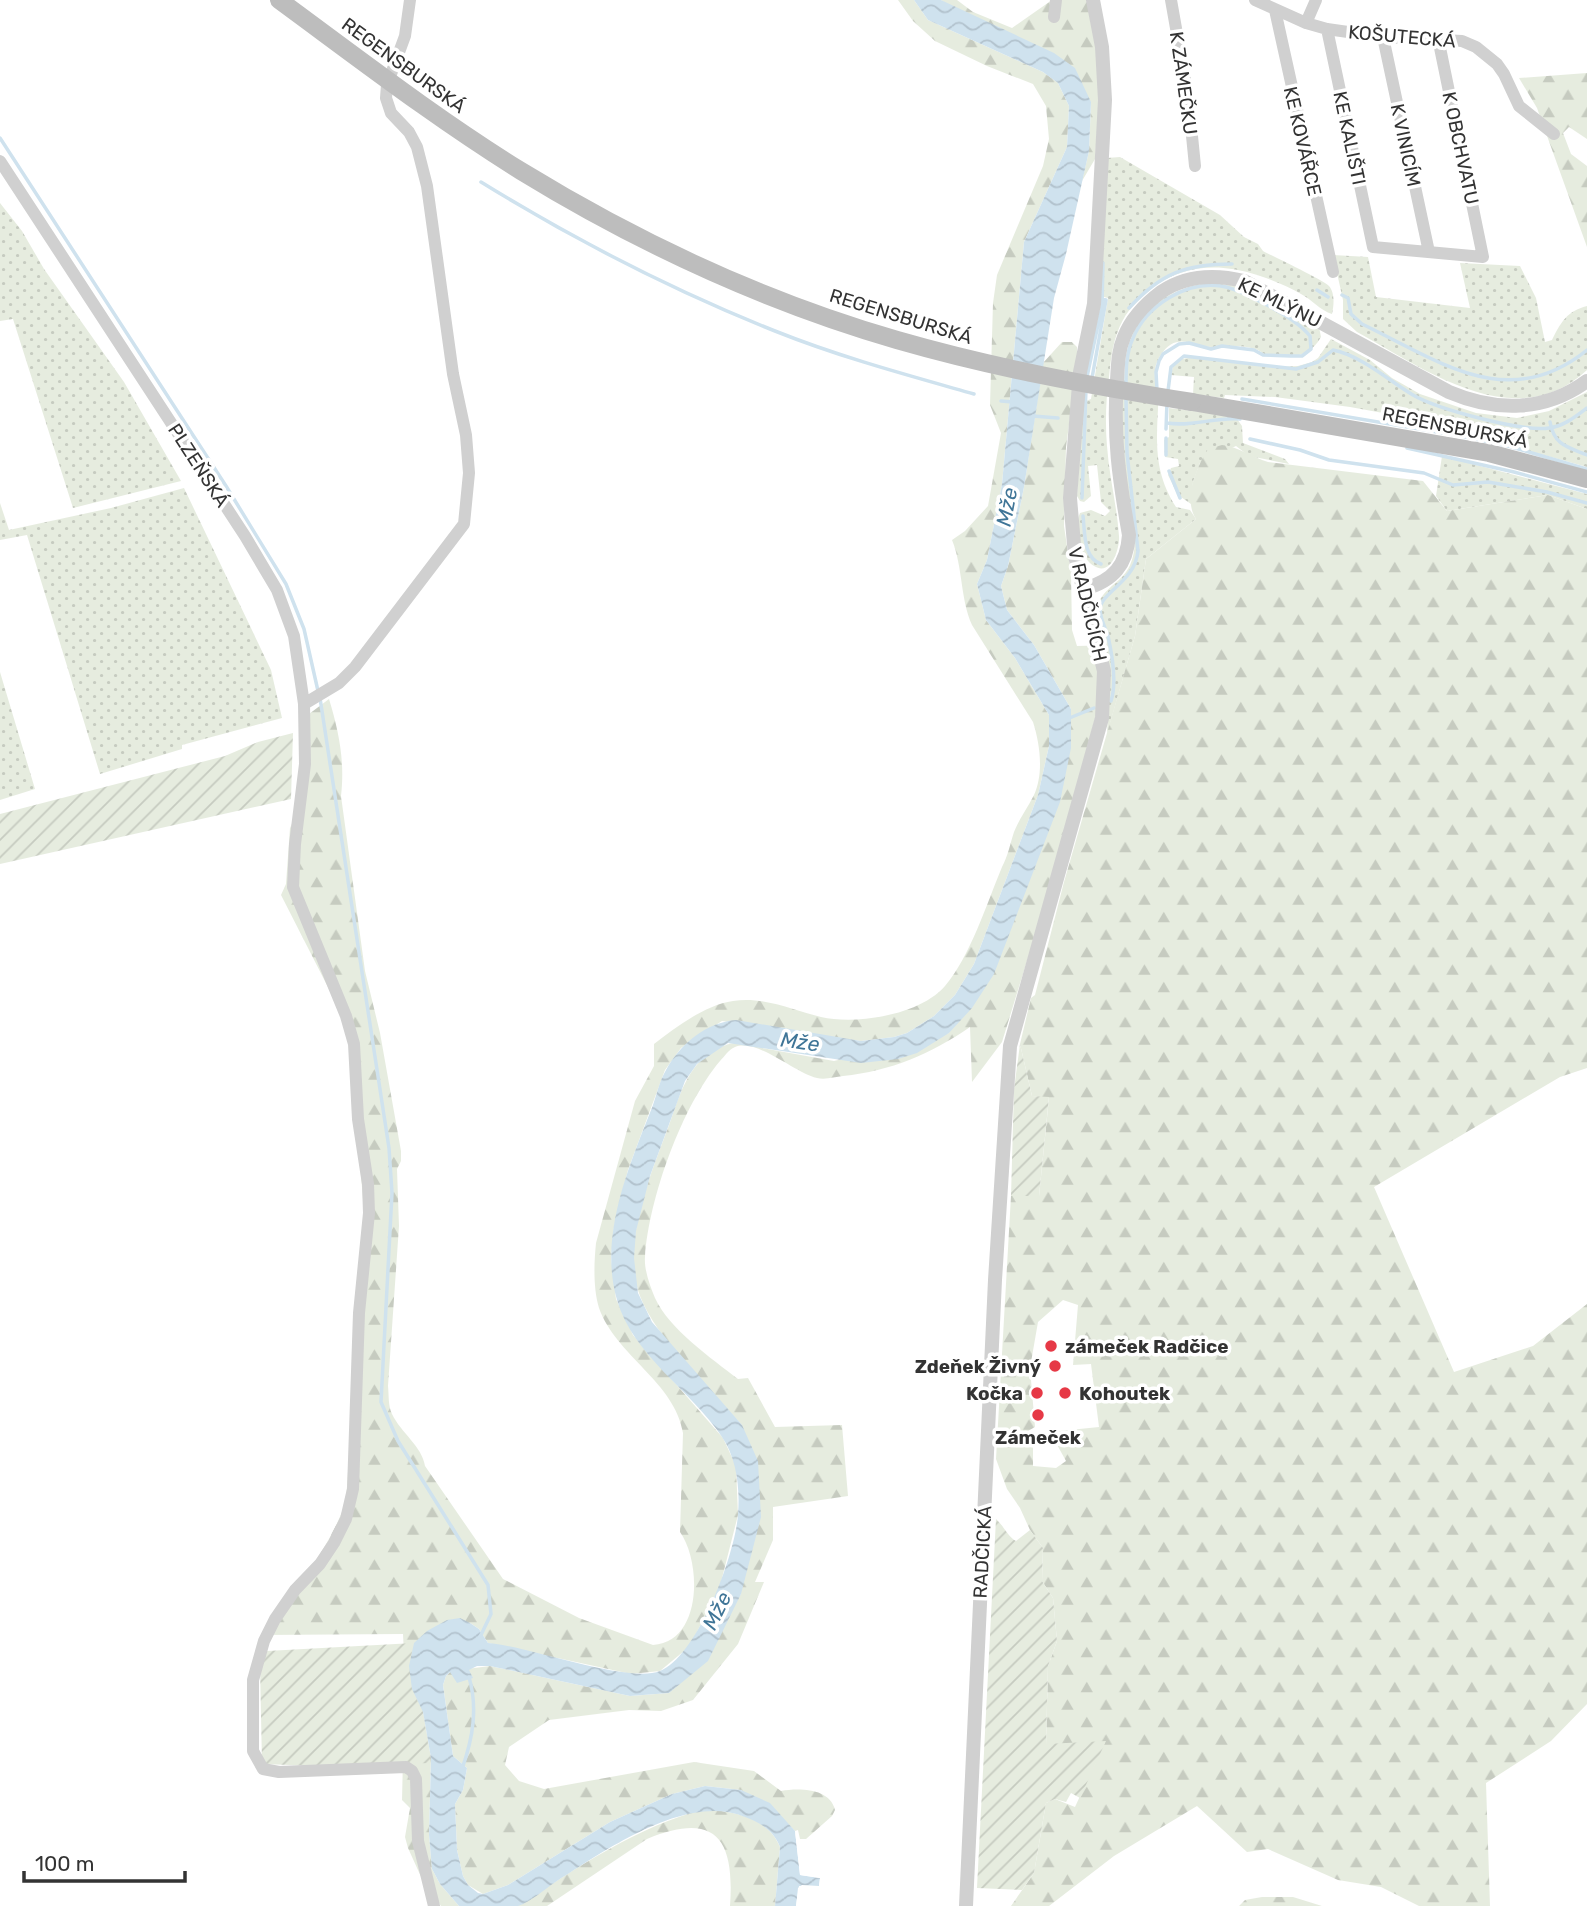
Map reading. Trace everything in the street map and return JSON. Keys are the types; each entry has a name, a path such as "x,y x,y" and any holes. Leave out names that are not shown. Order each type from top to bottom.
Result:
{"main road":[{"name":"REGENSBURSKÁ","path":"279,0 408,94 519,170 593,212 708,269 793,304 895,339 1014,370 1107,389 1463,448 1587,478"}],"street":[{"path":"308,701 339,683 355,667 464,524 468,472 466,435 453,374 427,186 417,147 409,132 391,113 386,98 387,85 405,36 410,0"},
{"path":"1054,17 1056,0"},
{"name":"V RADČICÍCH","path":"1000,1198 1010,1046 1102,718 1104,671 1075,555 1070,519 1070,485 1080,372 1094,304 1105,100 1102,47 1093,0"},
{"name":"K ZÁMEČKU","path":"1171,0 1188,96 1195,166"},
{"name":"KOŠUTECKÁ","path":"1255,0 1306,23 1327,29 1383,37 1462,41 1488,56 1504,74 1519,106 1554,134"},
{"path":"1306,23 1316,0"},
{"name":"KE KOVÁŘCE","path":"1275,10 1333,272"},
{"name":"KE KALIŠTI","path":"1327,29 1373,247 1429,252"},
{"name":"K VINICÍM","path":"1383,37 1429,252"},
{"name":"K OBCHVATU","path":"1429,252 1483,257 1438,38"},
{"name":"PLZEŇSKÁ","path":"0,161 245,536 278,590 294,636 308,701 293,887 346,1016 354,1044 358,1119 368,1184 369,1213 359,1313 353,1489 346,1519 334,1543 320,1564 295,1590 264,1641 253,1679 253,1751 263,1769 279,1772 406,1767 412,1771 416,1779 418,1841 434,1906"},
{"name":"KE MLÝNU","path":"1084,589 1110,578 1122,564 1128,548 1129,535 1114,427 1120,348 1142,308 1167,288 1179,283 1193,278 1209,277 1244,281 1449,392 1485,405 1501,407 1541,404 1561,397 1587,381"},
{"name":"RADČICKÁ","path":"965,1906 1000,1198"}],"green space":[{"path":"898,0 914,0 928,20 1043,72 1058,83 1069,106 1067,147 1024,242 1002,484 987,560 977,584 986,620 1015,658 1049,715 1049,746 1038,795 974,964 955,995 934,1016 907,1033 861,1041 722,1021 681,1048 665,1070 628,1170 614,1227 611,1258 616,1299 633,1335 723,1438 736,1466 738,1515 720,1586 690,1646 660,1671 631,1674 488,1643 479,1629 470,1623 423,1712 431,1758 429,1835 432,1869 440,1884 459,1906 441,1906 422,1879 405,1837 410,1808 402,1800 405,1675 403,1634 263,1635 320,1554 346,1501 365,1223 347,1030 281,895 286,884 290,828 306,794 309,714 329,699 340,747 341,796 365,971 380,1033 401,1151 401,1161 397,1169 399,1226 388,1386 391,1411 420,1452 425,1466 503,1579 579,1618 653,1645 669,1641 681,1630 689,1616 693,1599 692,1562 680,1532 683,1433 678,1415 669,1399 607,1325 599,1308 594,1276 596,1243 635,1101 654,1066 654,1044 701,1012 733,1001 755,1000 821,1017 852,1020 904,1011 934,996 954,974 970,945 1006,859 1018,822 1034,795 1039,777 1039,749 1033,722 972,625 952,540 965,531 988,506 1001,433 990,405 993,303 997,275 1043,166 1049,139 1046,106 1033,84 935,41 913,21"},
{"path":"941,0 957,0 973,12 1012,28 1052,0 1086,0 1103,47 1095,159 1082,181 1089,151 1091,102"},
{"path":"1587,73 1587,139 1569,127 1563,133 1571,154 1587,166 1587,247 1537,108 1519,78"},
{"path":"1120,157 1220,215 1244,237 1258,244 1263,251 1325,283 1332,292 1334,303 1332,314 1305,296 1268,278 1240,270 1211,267 1179,273 1159,283 1132,307 1123,320 1115,341 1107,402 1108,457 1119,541 1114,559 1106,568 1100,568 1089,562 1085,556 1079,542 1077,526 1080,513 1091,510 1105,516 1110,511 1101,502 1097,465 1088,466 1091,496 1084,502 1077,496 1083,402 1091,399 1108,298 1100,296 1107,158"},
{"path":"0,203 22,231 44,269 124,382 181,481 73,508 13,319 0,321"},
{"path":"1333,255 1368,257 1376,297 1470,308 1460,263 1520,266 1536,298 1545,342 1552,340 1570,314 1587,306 1587,370 1559,389 1530,398 1501,397 1470,390 1441,378 1357,332 1343,319 1343,300"},
{"path":"1208,283 1244,289 1319,327 1321,337 1311,349 1289,357 1264,354 1244,347 1206,347 1186,342 1173,343 1160,356 1155,369 1158,460 1164,483 1176,507 1190,510 1196,519 1146,559 1135,636 1107,734 1110,672 1096,607 1130,565 1135,541 1120,445 1125,375 1132,336 1151,308 1165,297"},
{"path":"1331,339 1370,360 1392,378 1420,394 1476,413 1517,418 1549,411 1587,392 1587,467 1508,445 1448,433 1449,425 1275,397 1225,395 1224,398 1193,394 1194,377 1171,375 1173,366 1182,359 1193,357 1276,367 1298,366 1318,358"},
{"path":"1062,342 1072,342 1077,347 1066,447 1064,526 1071,573 1072,630 1077,646 1115,645 1046,899 1002,1042 972,1082 970,1027 910,1060 861,1074 827,1079 807,1075 754,1047 733,1048 706,1080 681,1127 660,1181 648,1233 645,1267 661,1310 680,1332 738,1379 748,1378 775,1427 842,1425 848,1496 773,1507 773,1540 755,1582 764,1582 738,1644 693,1700 661,1711 629,1710 549,1720 509,1747 505,1765 519,1781 544,1789 694,1762 754,1771 781,1791 813,1791 827,1797 835,1810 832,1816 806,1839 797,1839 795,1831 786,1822 741,1790 705,1786 672,1794 610,1822 508,1885 483,1894 468,1885 457,1850 455,1804 463,1790 467,1768 453,1756 443,1685 446,1676 451,1671 490,1666 630,1696 669,1693 741,1594 742,1425 671,1346 640,1296 635,1276 634,1254 640,1209 683,1088 699,1063 719,1048 735,1043 834,1061 949,1033 1071,709 1034,645 1007,610 1001,586 1008,566 1024,487 1043,363"},
{"path":"1169,408 1235,416 1242,426 1243,443 1285,459 1289,464 1249,456 1236,446 1200,463 1193,482 1191,504 1178,495 1168,475 1171,468 1179,466 1178,459 1165,457 1164,440 1169,437"},
{"path":"1222,445 1268,462 1423,481 1447,511 1548,495 1587,509 1587,1068 1560,1077 1374,1187 1454,1372 1533,1346 1587,1304 1587,1704 1551,1741 1486,1783 1490,1906 1419,1906 1381,1887 1338,1880 1268,1849 1247,1852 1197,1806 1114,1856 1049,1906 1011,1906 1034,1873 1046,1803 1055,1799 1075,1807 1105,1742 1046,1745 1048,1666 1057,1641 1053,1598 1042,1581 1043,1548 1007,1489 996,1459 1011,1196 1039,1196 1049,1098 1032,1096 1020,1044 1135,636 1146,559 1196,519 1192,511 1191,493 1199,465 1208,449","holes":["1063,1300 1078,1305 1073,1365 1091,1364 1099,1427 1050,1432 1066,1461 1056,1468 1033,1466 1033,1444 1028,1431 1035,1427 1030,1368 1038,1322"]},
{"path":"1442,456 1587,494 1587,509 1548,495 1447,511 1436,496"},
{"path":"184,488 271,670 282,718 182,745 182,749 100,774 27,535 0,540 0,503 9,530 111,508"},
{"path":"0,672 35,789 0,800"},
{"path":"293,733 291,799 0,864 0,814 225,756 258,742"},
{"path":"1020,1044 1032,1096 1049,1097 1039,1196 1011,1196 1014,1089"},
{"path":"996,1519 1016,1541 1030,1530 1043,1548 1042,1581 1053,1598 1057,1641 1048,1666 1046,1744 1106,1741 1080,1798 1071,1793 1066,1802 1055,1799 1046,1803 1034,1873 1022,1890 977,1888"},
{"path":"414,1643 409,1666 412,1689 423,1712 431,1763 317,1766 262,1764 260,1666 267,1651"},
{"path":"706,1809 749,1818 775,1837 780,1847 775,1906 730,1906 731,1882 724,1848 716,1836 704,1830 689,1828 647,1839 547,1906 517,1906 632,1837 680,1816"},
{"path":"1293,1897 1322,1906 1239,1906 1245,1900"}],"water":[{"name":"Mže","path":"914,0 941,0 1054,53 1075,68 1091,102 1089,151 1054,298 1024,487 1008,566 1001,586 1007,610 1034,645 1071,709 1071,748 1060,802 994,974 972,1008 949,1033 917,1053 898,1059 861,1063 728,1043 697,1064 685,1081 650,1176 636,1231 634,1258 638,1293 652,1322 742,1425 758,1461 761,1517 741,1594 708,1661 669,1693 630,1696 490,1666 477,1666 469,1670 473,1678 457,1683 450,1672 443,1685 453,1756 467,1768 463,1790 455,1804 457,1850 463,1876 468,1885 478,1893 483,1894 508,1885 610,1822 672,1794 705,1786 741,1790 770,1803 795,1831 800,1875 820,1878 819,1886 802,1885 798,1888 796,1906 775,1906 780,1847 771,1832 745,1817 722,1811 697,1812 646,1829 620,1842 518,1906 459,1906 440,1884 432,1869 429,1835 431,1758 423,1712 412,1689 409,1666 414,1643 427,1631 447,1620 460,1618 479,1629 488,1643 625,1673 645,1674 660,1671 674,1662 701,1625 722,1576 736,1531 738,1484 727,1446 709,1420 649,1356 636,1338 617,1300 612,1275 611,1250 619,1200 664,1074 672,1060 695,1036 725,1022 736,1020 861,1041 907,1033 934,1016 955,995 974,964 1038,795 1049,746 1049,715 1015,658 986,620 977,584 987,560 1002,484 1024,242 1067,147 1069,106 1058,83 1043,72 928,20"}],"pier":[{"path":"798,1830 803,1873 820,1874 823,1877 821,1889 801,1889 800,1906 796,1906 799,1886 819,1886 820,1878 800,1875 795,1831"}],"waterway":[{"path":"0,138 226,486 286,584 304,629 318,691"},
{"path":"481,182 552,224 699,299 824,349 974,394"},
{"path":"1087,377 1102,306 1103,263"},
{"path":"1129,308 1152,286 1175,273 1201,266 1232,264"},
{"path":"1126,386 1129,350 1139,326 1169,298 1194,287 1208,285 1237,290 1287,317 1310,336 1311,349 1302,356 1263,355 1254,350 1222,346 1211,349 1189,343 1179,344 1163,354 1159,361 1156,372 1157,390"},
{"path":"1317,290 1328,297"},
{"path":"1342,295 1348,298 1351,314 1362,324 1419,353 1474,375 1501,380 1529,378 1558,369 1587,350"},
{"path":"1092,378 1106,300 1102,299"},
{"path":"1168,391 1171,367 1184,356 1296,369 1318,362 1333,350 1354,357 1425,401 1500,423 1549,428 1574,418 1587,408"},
{"path":"1082,498 1086,389"},
{"path":"1111,701 1114,686 1112,660 1100,609 1106,597 1131,571 1138,551 1127,453 1126,397"},
{"path":"1242,399 1461,436 1508,446 1587,469"},
{"path":"1001,401 1013,402"},
{"path":"1166,429 1167,402"},
{"path":"1033,416 1058,418"},
{"path":"1167,423 1240,419"},
{"path":"1550,422 1558,440 1587,455"},
{"path":"1166,438 1166,455"},
{"path":"1250,439 1300,450 1329,460 1424,473 1453,485 1488,482 1547,492 1587,503"},
{"path":"1407,448 1587,492"},
{"path":"1169,471 1180,498"},
{"path":"1083,516 1088,550 1095,561 1101,564"},
{"path":"320,698 389,1148 392,1193 381,1402 398,1441 488,1585 491,1614 480,1637"},
{"path":"1067,719 1094,708"},
{"path":"462,1769 473,1723 469,1677"}],"place":[{"name":"zámeček Radčice","path":"1051,1346"},
{"name":"Zdeňek Živný","path":"1055,1366"},
{"name":"Kočka","path":"1037,1393"},
{"name":"Kohoutek","path":"1065,1393"},
{"name":"Zámeček","path":"1038,1415"}]}
